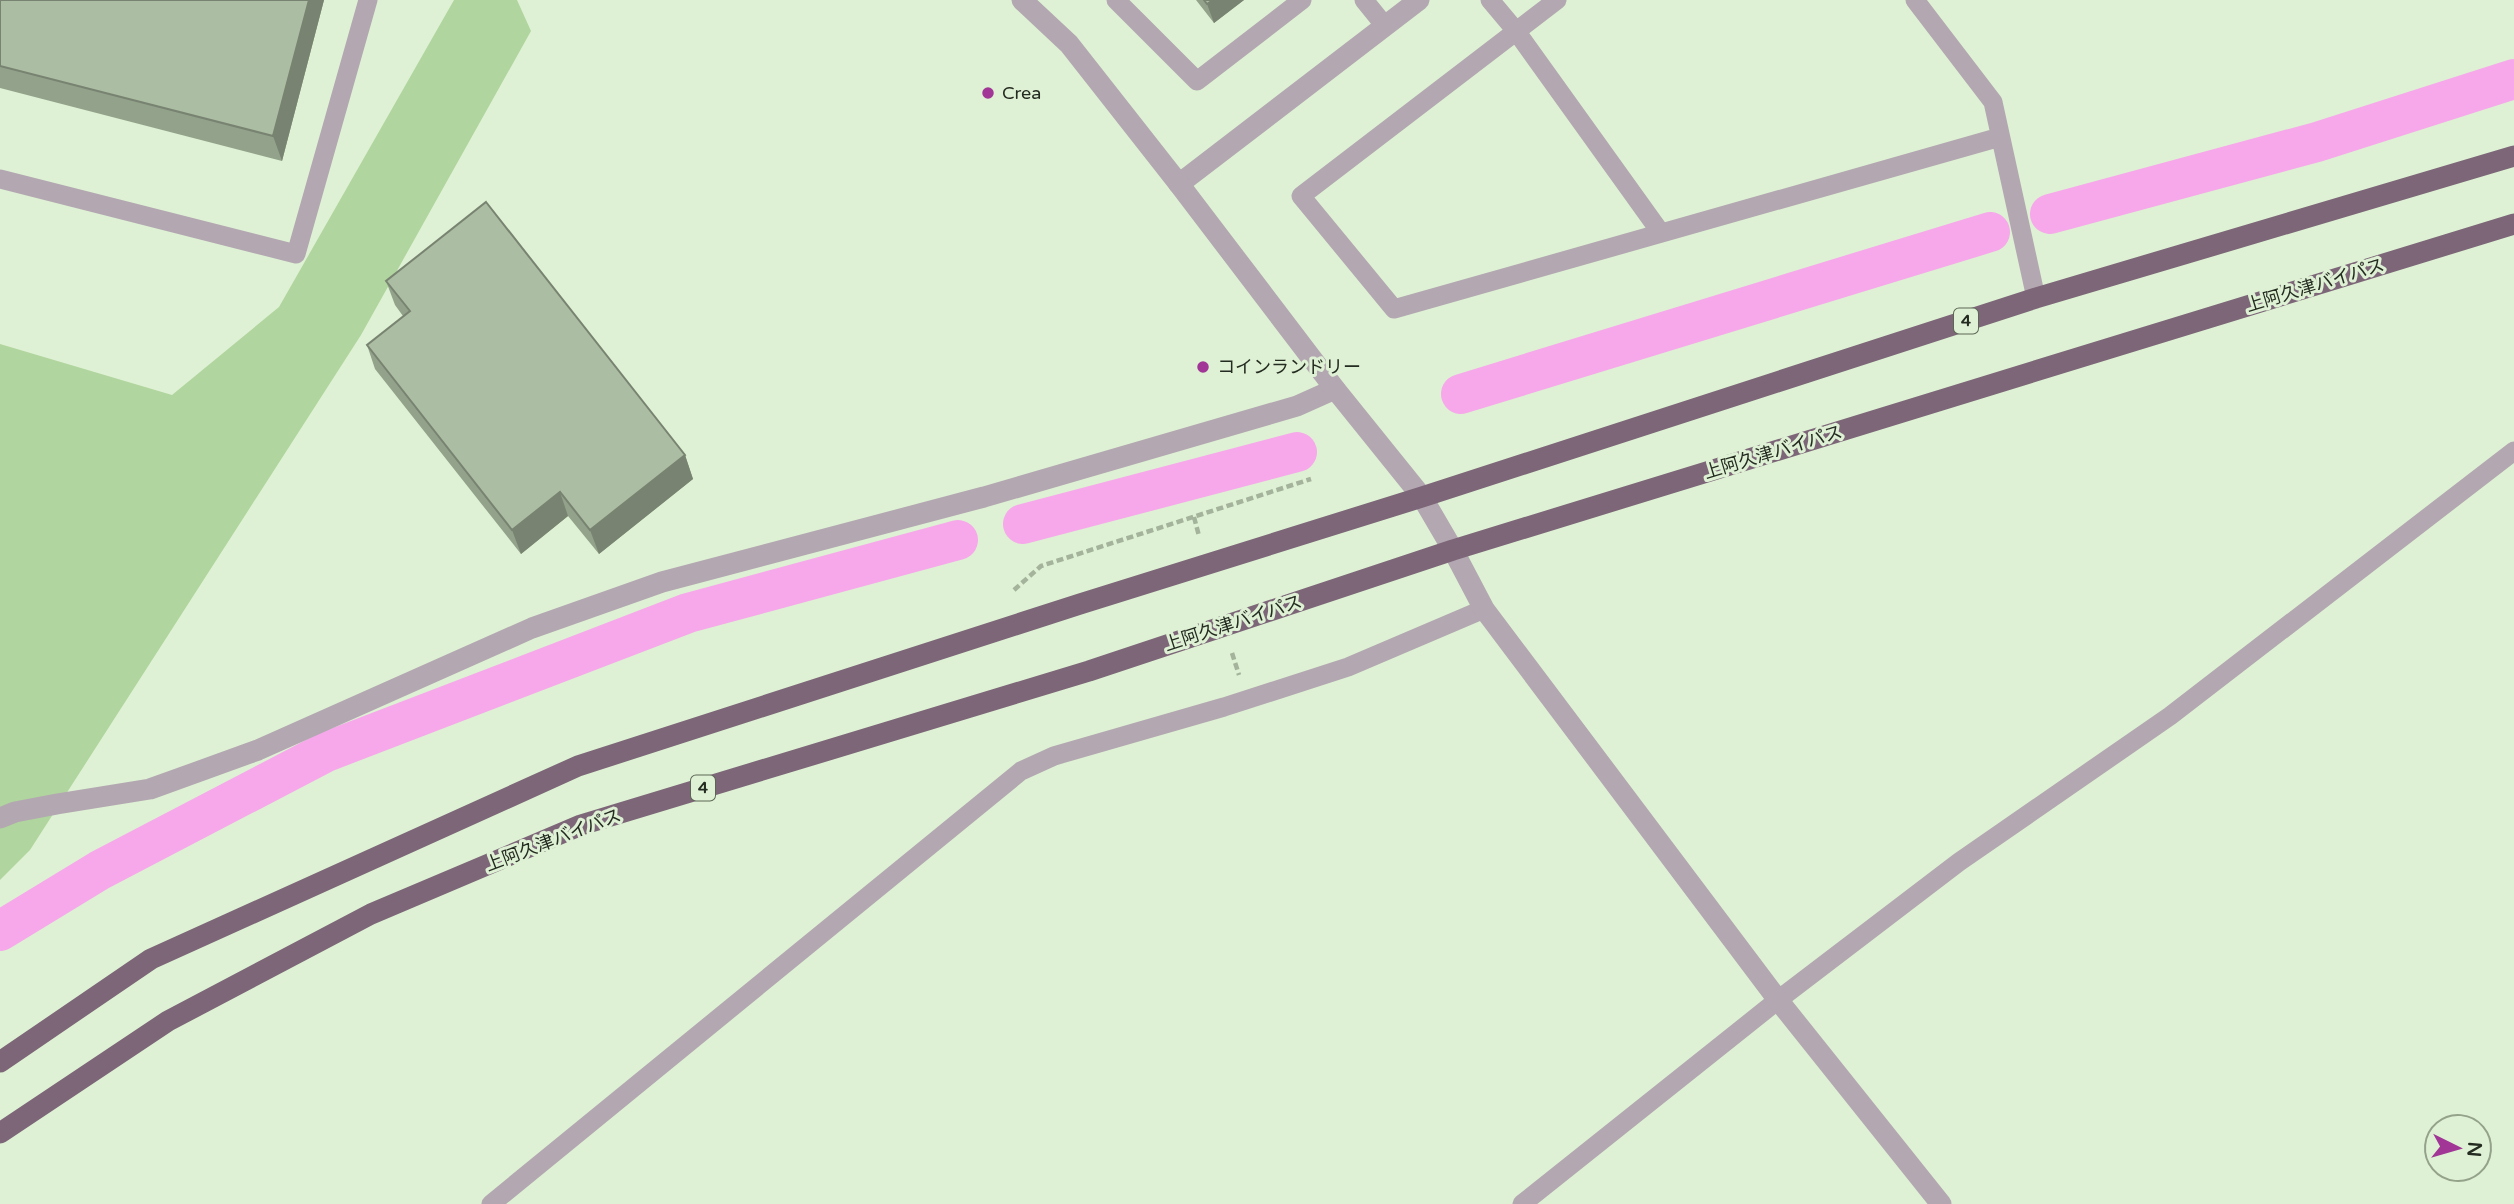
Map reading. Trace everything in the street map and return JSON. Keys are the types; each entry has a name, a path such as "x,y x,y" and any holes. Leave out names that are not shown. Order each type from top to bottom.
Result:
{"highway":[{"name":"4","path":"0,1062 151,959 578,766 2036,298 2514,156"},
{"name":"上阿久津バイパス","path":"0,1133 168,1021 371,914 581,825 1089,671 1453,550 2514,224"}],"street":[{"path":"1022,0 1069,44 1335,389 1422,497 1484,609 1778,1000 1941,1204"},
{"path":"1179,184 1419,0"},
{"path":"0,818 15,812 162,785 258,750 532,628 662,582 997,493 1297,406 1335,389"}],"lane":[{"path":"0,179 296,254 368,0"},
{"path":"1116,0 1197,81 1302,0"},
{"path":"1364,0 1385,26"},
{"path":"1490,0 1516,31 1661,233"},
{"path":"1557,0 1301,196 1394,309 2000,137"},
{"path":"1915,0 1993,102 2036,298"},
{"path":"1522,1204 1778,1000 1959,862 2170,716 2514,451"},
{"path":"491,1204 1021,771 1054,755 1224,707 1348,667 1484,609"}],"path":[{"path":"1014,590 1041,566 1311,480"}],"green space":[{"path":"454,0 517,0 531,31 361,335 30,850 0,880 0,344 172,395 279,307"}],"building":[{"path":"0,0 309,0 273,136 0,66"},
{"path":"486,202 685,455 590,530 560,492 512,530 367,345 410,311 386,281"}],"waterway":[{"path":"2050,214 2317,142 2514,79"},
{"path":"1461,394 1990,232"},
{"path":"1023,524 1297,452"},
{"path":"0,931 100,870 326,752 688,613 958,540"}],"place":[{"name":"Crea","path":"988,93"},
{"name":"コインランドリー","path":"1203,367"}]}
